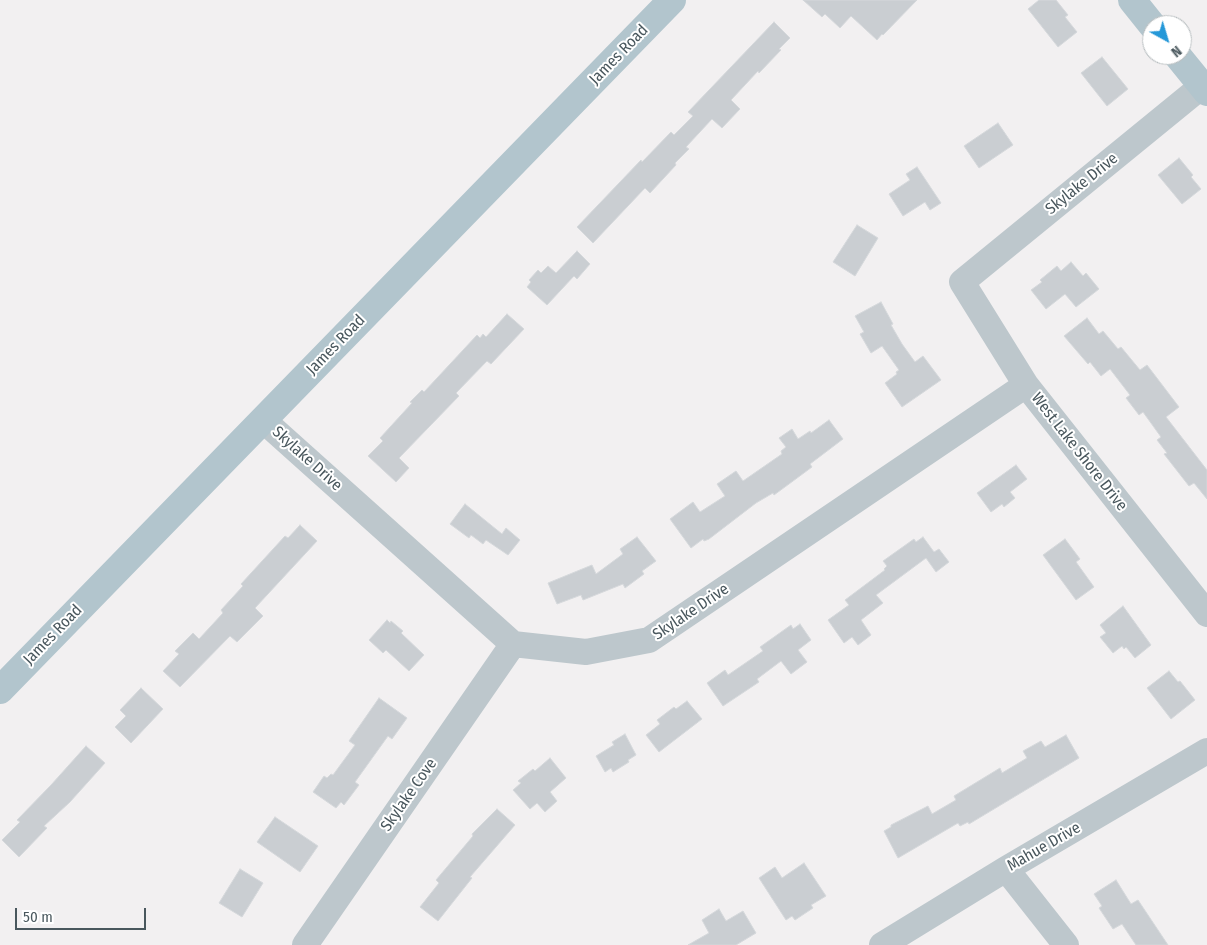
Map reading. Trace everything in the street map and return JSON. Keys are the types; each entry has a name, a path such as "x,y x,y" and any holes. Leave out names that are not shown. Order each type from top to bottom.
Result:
{"main road":[{"name":"James Road","path":"0,690 672,0"},
{"path":"1132,0 1144,15"},
{"path":"1185,65 1205,89"}],"street":[{"name":"Skylake Drive","path":"962,282 1205,89"},
{"name":"West Lake Shore Drive","path":"962,282 1026,385 1207,614"},
{"name":"Skylake Drive","path":"263,420 513,644 586,652 649,640 1026,385"},
{"name":"Skylake Cove","path":"305,945 513,644"},
{"name":"Mahue Drive","path":"882,945 1006,869 1207,751"},
{"path":"1006,869 1066,945"}],"building":[{"path":"803,0 917,0 877,40 851,16 840,28 825,14 822,17"},
{"path":"1039,0 1056,0 1068,15 1065,17 1077,32 1058,47 1028,9"},
{"path":"774,22 790,38 779,49 781,50 731,100 740,109 722,128 712,119 686,147 689,149 675,163 676,165 650,193 645,188 593,243 577,227 641,160 642,162 671,132 674,135 693,116 688,112"},
{"path":"1102,57 1128,89 1107,106 1081,73"},
{"path":"998,123 1013,145 979,168 964,146"},
{"path":"1179,158 1193,175 1191,177 1201,189 1182,204 1158,175"},
{"path":"917,167 941,203 930,210 925,202 903,216 889,194 910,180 906,174"},
{"path":"857,225 878,238 855,276 833,262"},
{"path":"577,251 590,264 577,279 574,276 547,305 527,287 531,282 529,280 538,270 541,273 548,266 556,273"},
{"path":"1071,262 1083,276 1086,273 1099,289 1076,307 1065,294 1046,309 1031,290 1042,282 1040,280 1057,266 1061,271"},
{"path":"881,302 893,324 891,325 915,362 923,356 941,380 902,407 885,383 897,374 896,372 899,370 882,346 871,353 860,334 864,332 855,316"},
{"path":"507,314 524,329 491,364 487,361 456,393 459,396 399,458 409,468 396,482 368,456 383,441 380,438 412,403 410,402 422,390 424,392 477,335 480,338 483,334 486,337"},
{"path":"1087,318 1099,334 1103,331 1118,349 1121,347 1140,370 1147,365 1179,407 1166,417 1207,470 1207,499 1194,483 1189,486 1164,454 1167,453 1157,440 1161,437 1143,412 1139,415 1126,398 1130,395 1110,369 1101,376 1064,336"},
{"path":"829,420 843,439 810,464 812,467 774,495 773,493 756,503 709,539 704,541 703,539 691,548 670,519 693,502 700,512 725,496 717,484 736,471 743,481 782,454 781,451 786,447 779,438 792,429 798,439 810,431 811,433"},
{"path":"1016,465 1027,479 1010,492 1015,498 1004,507 1002,504 991,512 977,493"},
{"path":"465,504 502,534 506,528 520,540 508,555 486,540 483,544 471,535 469,538 450,524"},
{"path":"300,525 317,541 255,608 263,616 237,642 230,636 180,687 163,671 179,654 175,651 193,633 199,639 223,613 221,610 243,586 241,584 285,536 288,538"},
{"path":"637,537 656,561 642,571 644,574 625,588 623,584 583,600 581,595 557,604 548,583 592,565 596,574 623,554 620,549"},
{"path":"923,537 934,552 939,549 949,562 936,572 926,558 876,595 883,603 861,620 871,635 858,645 852,637 844,643 828,620 849,605 845,600 885,570 887,566 883,561 914,539 916,542"},
{"path":"1065,539 1080,559 1076,562 1094,587 1076,600 1043,555"},
{"path":"1123,606 1151,645 1135,658 1126,647 1124,649 1122,646 1113,653 1100,637 1106,633 1100,625"},
{"path":"387,620 403,631 401,633 424,655 409,671 386,650 383,653 369,640"},
{"path":"800,624 811,640 798,650 807,662 791,674 781,661 757,679 759,682 723,706 707,683 725,670 728,675 763,651 760,647 791,625 793,629"},
{"path":"1169,671 1178,682 1180,681 1195,700 1171,719 1147,688"},
{"path":"141,688 163,709 131,743 115,727 126,716 120,710"},
{"path":"379,698 407,718 392,739 388,736 355,782 359,785 344,805 341,802 336,808 313,792 324,776 327,778 331,774 333,775 355,745 349,741"},
{"path":"687,701 702,719 659,752 646,735 660,724 657,720 674,707 676,709"},
{"path":"625,734 636,755 613,772 611,768 605,772 596,756 614,745 612,742"},
{"path":"1066,735 1079,758 969,824 968,822 960,826 958,823 898,858 884,831 891,827 891,825 928,806 932,814 956,800 954,796 1000,768 1002,773 1027,758 1023,751 1041,741 1045,747"},
{"path":"86,746 105,763 70,802 44,826 47,828 19,857 2,840 20,822 17,820"},
{"path":"550,758 566,778 550,792 557,801 545,812 537,803 530,809 513,790 521,783 518,781 533,769 535,771"},
{"path":"497,809 515,825 470,877 472,878 438,921 420,907 439,883 436,880 473,836 472,834"},
{"path":"275,817 318,846 300,872 257,842"},
{"path":"804,863 826,896 811,905 813,908 795,920 792,916 786,920 759,878 775,867 782,878"},
{"path":"240,869 263,883 242,917 219,903"},
{"path":"1116,880 1131,904 1138,900 1168,945 1136,945 1122,924 1113,929 1099,908 1102,906 1094,894"},
{"path":"719,909 726,921 743,911 756,933 736,945 688,945 709,933 702,920"}]}
